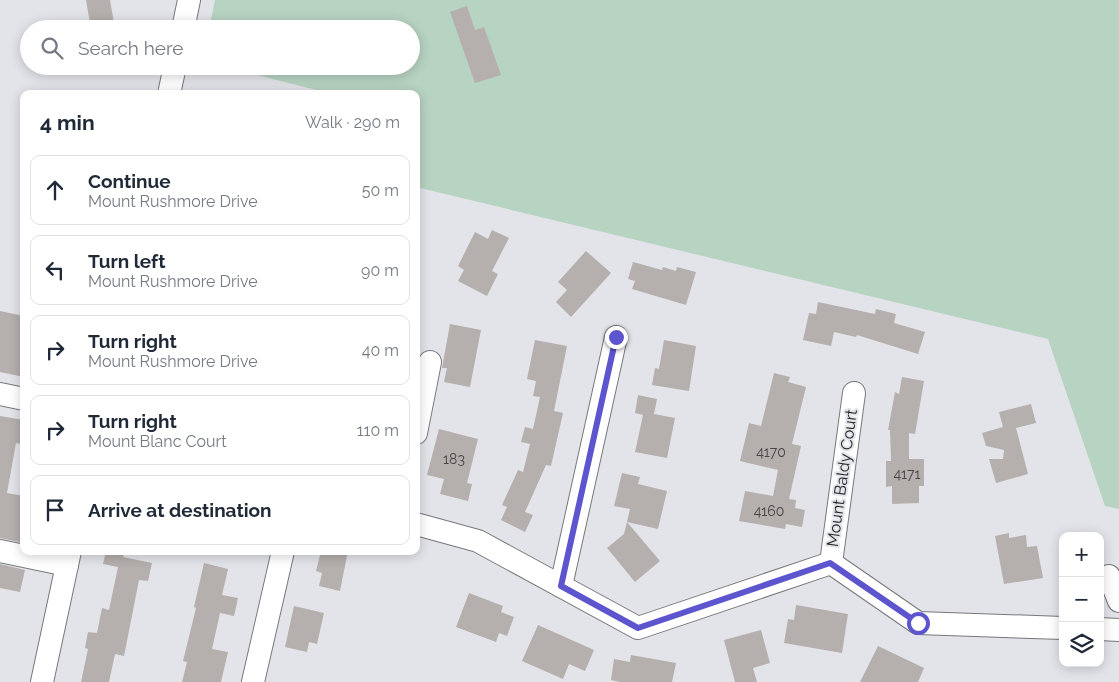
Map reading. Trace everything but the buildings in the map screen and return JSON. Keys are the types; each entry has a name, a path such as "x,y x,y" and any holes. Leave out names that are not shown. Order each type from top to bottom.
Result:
{"street":[{"path":"185,20 189,0"},
{"path":"170,90 173,75"},
{"path":"561,586 616,337"},
{"path":"420,413 430,362"},
{"name":"Mount Baldy Court","path":"830,563 854,393"},
{"path":"0,394 20,398"},
{"path":"420,525 478,541 638,628 830,563 918,623 1059,628"},
{"path":"0,551 20,553"},
{"path":"39,555 69,558 42,682"},
{"path":"253,682 282,555"},
{"path":"1110,576 1119,600"},
{"path":"1104,629 1119,630"}],"green space":[{"path":"215,0 1119,0 1119,509 1105,506 1048,339 420,188 420,90 316,90 257,75 420,75 420,20 211,20"}],"route":[{"path":"616,337 561,586 638,628 830,563 918,623"}]}
